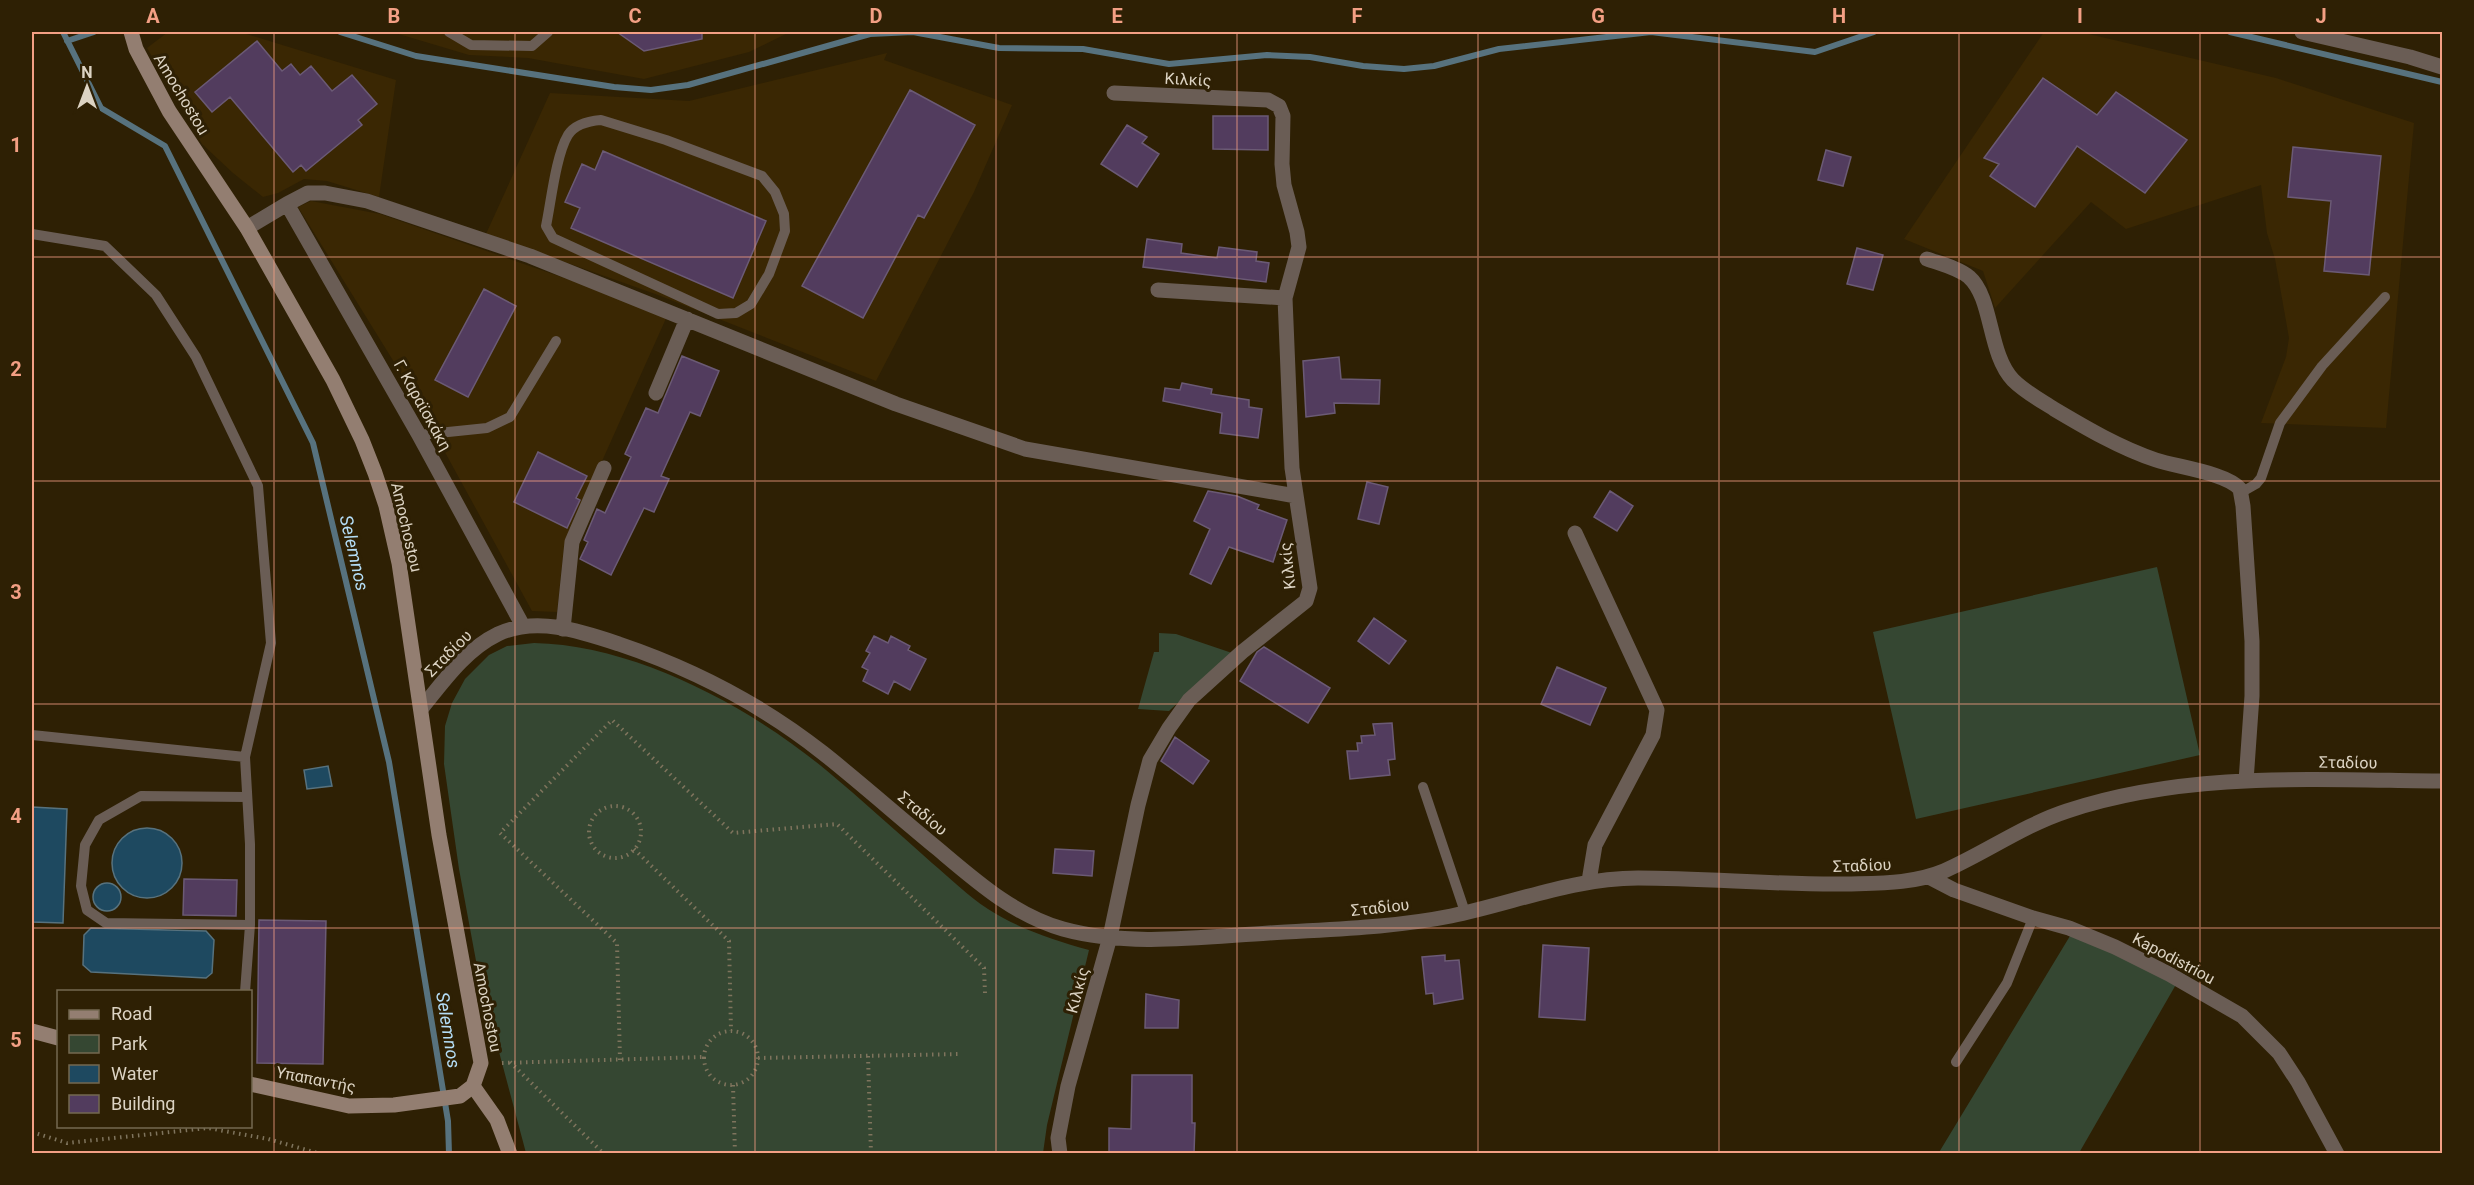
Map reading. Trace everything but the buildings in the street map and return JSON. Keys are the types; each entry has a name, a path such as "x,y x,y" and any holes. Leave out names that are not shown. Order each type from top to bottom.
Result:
{"street":[{"path":"2302,32 2410,57 2442,67"},
{"name":"Amochostou","path":"131,33 136,49 169,111 248,228 333,380 375,472 394,537 447,882 481,1063 473,1086"},
{"name":"Κιλκίς","path":"1060,1154 1058,1138 1068,1086 1110,937 1150,760 1178,714 1202,688 1308,597 1309,575 1291,452 1285,298 1299,247 1284,185 1283,117 1279,106 1268,100 1114,93"},
{"path":"248,228 302,196 316,193 367,201 530,256 896,404 1025,450 1296,496"},
{"name":"Γ. Καραϊσκάκη","path":"287,204 419,435 523,627"},
{"path":"1927,259 1965,274 1974,282 2007,374 2022,388 2117,444 2156,460 2227,480 2236,484 2241,492 2252,641 2252,696 2246,781"},
{"path":"1158,290 1285,298"},
{"path":"656,393 687,319"},
{"path":"563,629 572,542 604,468"},
{"path":"1575,533 1657,710 1653,735 1595,845 1589,881"},
{"name":"Σταδίου","path":"421,709 476,647 499,634 523,627 563,629 601,638 697,674 772,715 824,754 995,896 1039,920 1061,928 1110,937 1187,938 1397,925 1465,912 1589,881 1666,878 1802,884 1890,882 1929,877 1970,860 2039,822 2065,811 2127,795 2246,781 2442,782"},
{"name":"Kapodistriou","path":"1929,877 1954,890 2069,928 2115,946 2242,1016 2279,1053 2298,1082 2337,1154"},
{"path":"32,1031 57,1038"},
{"name":"Υπαπαντής","path":"252,1084 349,1106 394,1105 460,1096 473,1086"},
{"path":"473,1086 497,1120 510,1154"}],"lane":[{"path":"449,32 471,45 522,46 532,46 548,32"},
{"path":"601,120 677,144 762,176 775,192 784,214 785,231 769,274 750,304 736,313 718,314 629,274 553,237 546,226 563,148 569,133 586,121 601,120"},
{"path":"32,234 105,246 156,295 196,357 258,486 271,643 245,757 250,925 245,990"},
{"path":"629,274 635,300"},
{"path":"2241,492 2256,484 2260,478 2280,423 2315,376 2385,297"},
{"path":"419,435 487,429 510,417 556,341"},
{"path":"32,735 245,757"},
{"path":"1423,787 1465,912"},
{"path":"247,797 141,796 99,820 85,845 81,886 87,910 106,923 250,925"},
{"path":"1956,1062 2007,983 2033,918"}],"path":[{"path":"620,1060 616,943 500,832 612,720 733,833 837,824 984,968 985,993"},
{"path":"618,806 633,813 640,826 641,835 634,849 620,857 612,858 597,851 589,836 589,828 596,813 603,808 618,806"},
{"path":"634,849 729,941 731,1031"},
{"path":"731,1031 743,1034 755,1045 758,1058 751,1076 733,1085 720,1083 713,1078 705,1065 704,1057 711,1040 731,1031"},
{"path":"758,1058 961,1054"},
{"path":"868,1056 871,1154"},
{"path":"502,1063 704,1057"},
{"path":"510,1062 604,1154"},
{"path":"733,1085 735,1154"},
{"path":"32,1132 67,1143 208,1128 268,1139 321,1154"}],"shaded area":[{"path":"168,32 240,32 396,80 379,197 327,181 304,179 278,193 263,197 202,144 147,48"},
{"path":"392,32 790,32 749,52 644,79 528,58 469,55"},
{"path":"2044,32 2080,32 2276,78 2414,123 2386,428 2261,423 2286,357 2289,338 2275,259 2267,233 2261,185 2126,229 2091,202 1995,308 1983,271 1904,239"},
{"path":"887,53 884,60 1012,105 974,192 876,381 658,295 486,234 550,93 689,101"},
{"path":"311,201 380,214 668,314 564,546 557,612 532,611 407,383 298,207"}],"green space":[{"path":"2157,567 2200,755 1916,819 1873,632"},
{"path":"1159,633 1176,634 1232,653 1169,711 1138,709 1154,652 1159,652"},
{"path":"534,643 572,646 611,655 650,667 726,702 762,723 826,770 959,887 988,909 1024,928 1089,950 1047,1125 1043,1153 526,1153 479,977 459,869 444,764 445,726 452,703 465,679 489,655 507,646"},
{"path":"2073,931 2178,981 2079,1153 1938,1154"}],"water":[{"path":"328,766 332,786 307,789 304,770"},
{"path":"32,807 67,809 63,923 32,922"},
{"path":"147,828 160,831 172,838 179,850 182,863 179,876 172,888 160,895 147,898 134,895 122,888 115,876 112,863 115,850 122,838 134,831"},
{"path":"107,883 117,887 121,897 117,907 107,911 97,907 93,897 97,887"},
{"path":"91,928 206,931 214,940 212,973 206,978 91,972 83,965 84,935"}],"waterway":[{"name":"Selemnos","path":"63,32 101,108 165,146 313,443 389,762 448,1121 449,1154"},
{"path":"67,41 94,32"},
{"path":"340,32 416,56 614,87 651,90 688,85 870,34 913,32 999,48 1083,49 1169,64 1267,55 1310,57 1363,66 1404,69 1434,66 1499,49 1651,32 1815,52 1874,32"},
{"path":"2230,32 2442,82"}]}
